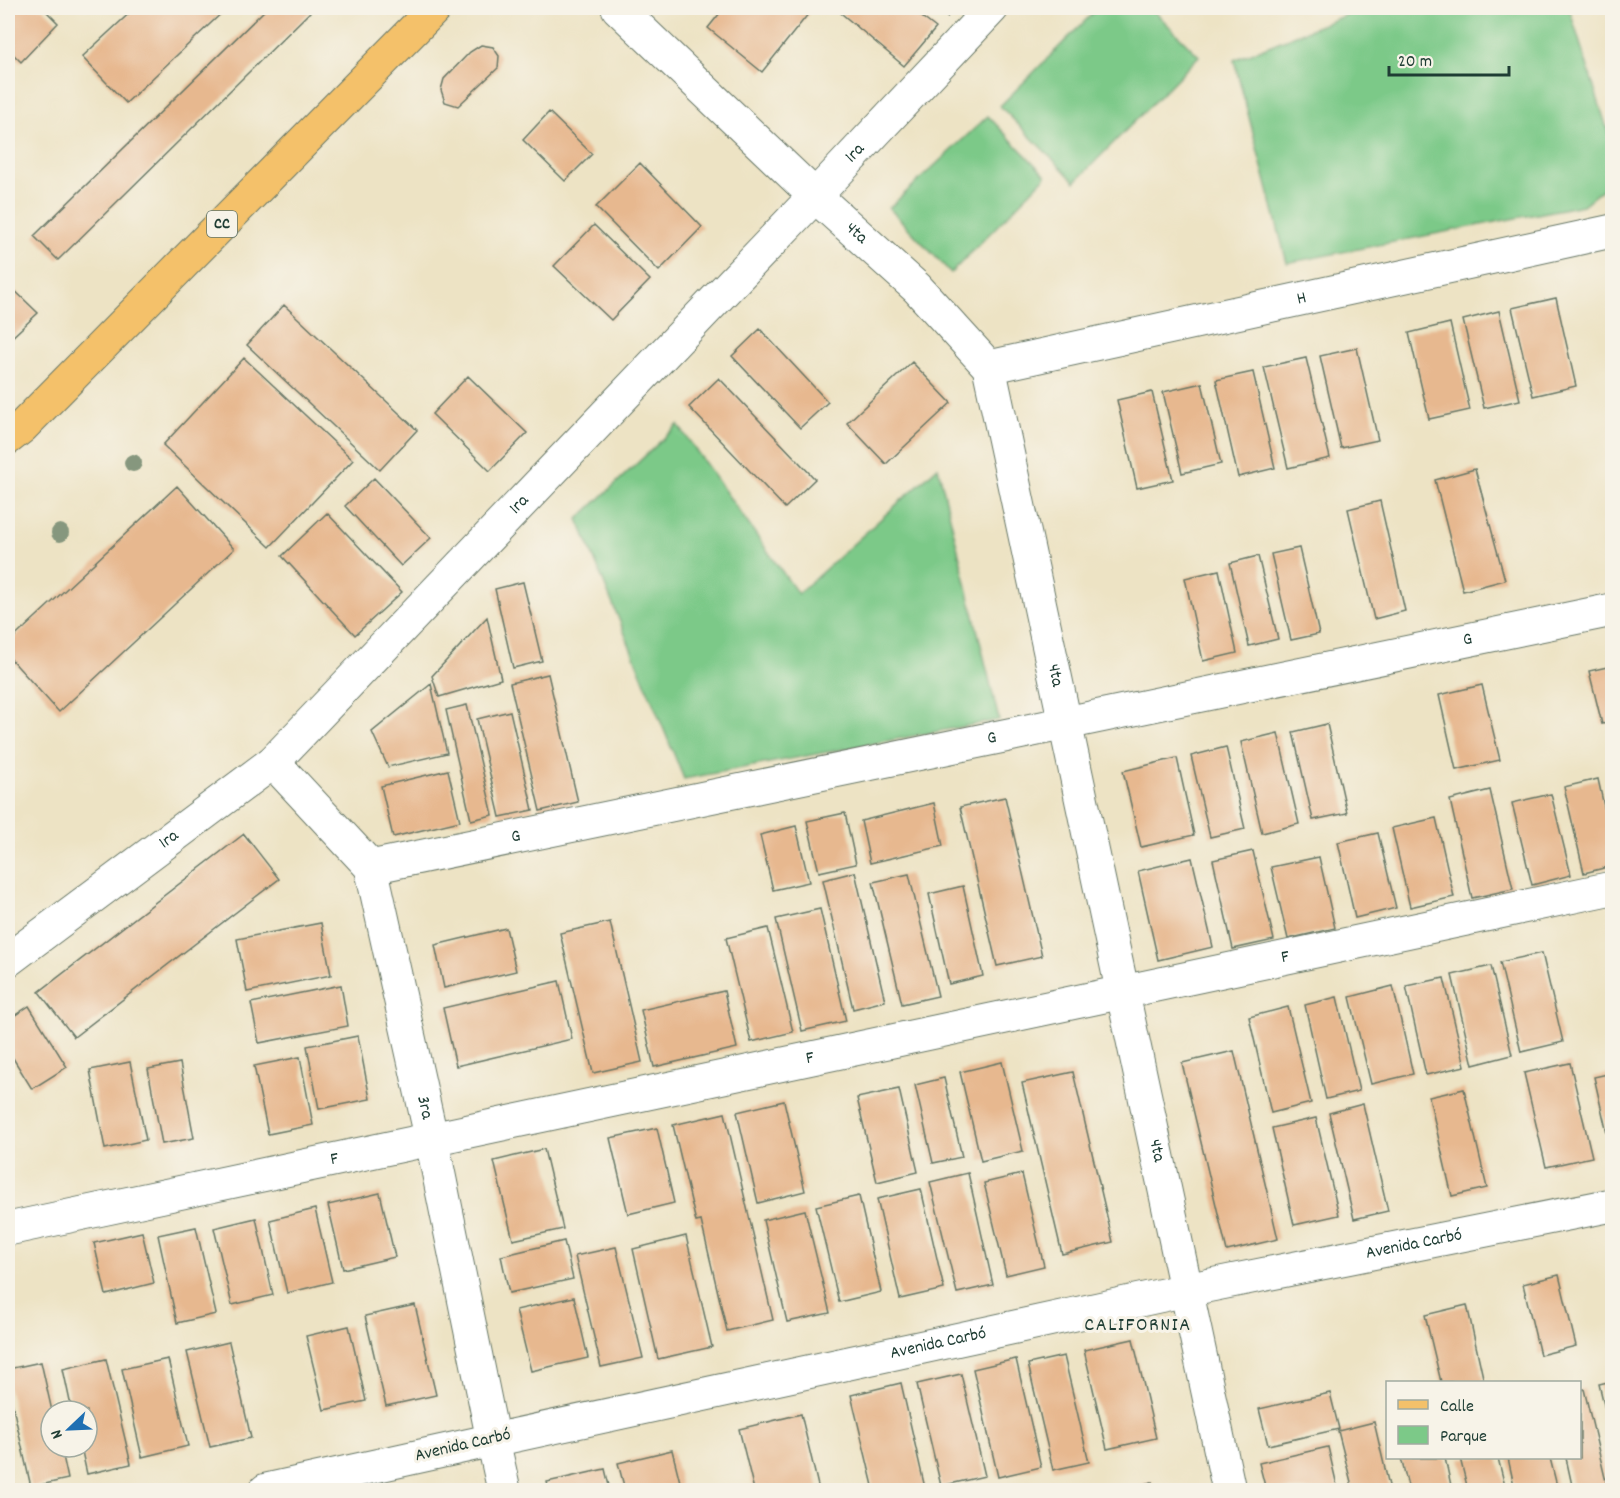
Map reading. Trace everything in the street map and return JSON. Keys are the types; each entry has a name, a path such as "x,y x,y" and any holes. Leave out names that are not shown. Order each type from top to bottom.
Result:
{"main road":[{"name":"CC","path":"8,438 22,427 435,8"}],"street":[{"name":"4ta","path":"618,8 815,196 917,288 989,367 1228,1491"},
{"name":"1ra","path":"8,960 273,762 992,8"},
{"name":"H","path":"989,367 1612,231"},
{"name":"G","path":"371,867 1612,610"},
{"path":"273,762 371,867"},
{"name":"3ra","path":"371,867 432,1141 504,1491"},
{"name":"F","path":"8,1229 432,1141 1612,888"},
{"name":"Avenida Carbó","path":"266,1491 1186,1290 1612,1205"}],"green space":[{"path":"1098,8 1151,8 1199,56 1075,182 1000,106"},
{"path":"1363,8 1569,8 1612,144 1609,184 1583,205 1287,263 1234,60"},
{"path":"988,116 1046,176 951,273 889,208"},
{"path":"678,425 798,594 938,467 999,720 684,779 578,519"}],"building":[{"path":"8,8 43,8 58,23 21,62 8,49"},
{"path":"135,8 227,8 126,103 82,57"},
{"path":"267,8 314,8 58,260 34,236"},
{"path":"724,8 813,8 762,72 708,28"},
{"path":"837,8 910,8 936,28 904,66"},
{"path":"935,8 955,8 947,17"},
{"path":"481,45 493,47 499,56 498,68 458,106 445,102 441,90 444,79 470,52"},
{"path":"549,112 592,154 565,181 523,140"},
{"path":"640,163 702,227 659,271 596,207"},
{"path":"594,225 650,280 611,320 554,266"},
{"path":"8,284 38,313 8,341"},
{"path":"1556,298 1576,386 1533,396 1512,308"},
{"path":"284,305 417,430 380,470 247,345"},
{"path":"1499,311 1520,400 1484,408 1463,320"},
{"path":"1450,323 1470,410 1429,419 1409,333"},
{"path":"760,329 828,402 800,428 732,356"},
{"path":"1357,348 1378,440 1341,448 1320,356"},
{"path":"244,358 353,460 270,547 163,445"},
{"path":"1306,358 1330,458 1288,468 1264,367"},
{"path":"912,362 951,403 886,464 847,423"},
{"path":"1253,372 1275,468 1238,477 1216,380"},
{"path":"468,376 527,433 490,471 432,414"},
{"path":"719,378 815,479 785,508 689,407"},
{"path":"1202,383 1221,464 1182,473 1163,392"},
{"path":"1152,392 1173,480 1137,488 1117,400"},
{"path":"1475,469 1505,580 1463,591 1435,480"},
{"path":"374,478 431,538 401,566 345,506"},
{"path":"177,486 234,549 59,712 8,656 8,643"},
{"path":"1380,501 1405,611 1374,619 1348,509"},
{"path":"327,513 402,592 355,635 282,556"},
{"path":"1299,548 1319,634 1291,640 1271,554"},
{"path":"1258,556 1278,639 1249,646 1230,563"},
{"path":"1219,570 1237,653 1203,661 1185,578"},
{"path":"523,582 542,661 513,668 495,589"},
{"path":"487,617 501,679 439,697 432,676"},
{"path":"1612,666 1612,722 1602,724 1589,671"},
{"path":"548,674 578,802 540,811 510,683"},
{"path":"431,684 447,753 388,767 372,732"},
{"path":"1482,685 1500,760 1456,770 1439,695"},
{"path":"467,705 493,815 471,820 446,710"},
{"path":"510,711 533,810 500,817 477,719"},
{"path":"1327,724 1347,813 1313,820 1293,732"},
{"path":"1278,733 1299,824 1262,833 1241,742"},
{"path":"1226,747 1245,829 1210,837 1191,756"},
{"path":"1177,758 1194,835 1141,847 1123,771"},
{"path":"448,770 460,821 393,837 381,786"},
{"path":"1598,779 1612,843 1612,866 1584,873 1564,787"},
{"path":"1490,790 1513,889 1472,898 1450,800"},
{"path":"1551,794 1571,875 1532,885 1512,803"},
{"path":"1005,797 1042,956 997,966 960,807"},
{"path":"934,803 943,846 870,863 861,821"},
{"path":"845,813 856,864 819,872 807,821"},
{"path":"1436,818 1454,897 1410,907 1392,828"},
{"path":"796,826 809,882 773,890 760,835"},
{"path":"1378,833 1396,908 1355,918 1338,842"},
{"path":"244,834 279,879 74,1037 39,992"},
{"path":"1253,851 1274,940 1233,949 1213,860"},
{"path":"1319,857 1335,928 1288,939 1271,867"},
{"path":"1192,858 1213,947 1158,960 1138,871"},
{"path":"855,872 885,1001 853,1009 823,880"},
{"path":"909,874 938,996 902,1004 873,882"},
{"path":"963,886 983,976 949,984 929,894"},
{"path":"820,909 846,1021 802,1031 776,919"},
{"path":"610,922 642,1062 593,1073 560,933"},
{"path":"321,923 331,975 247,992 237,939"},
{"path":"506,928 516,971 444,988 435,945"},
{"path":"768,928 793,1032 751,1042 726,938"},
{"path":"1542,953 1563,1042 1521,1052 1500,962"},
{"path":"1491,966 1512,1055 1473,1065 1452,975"},
{"path":"1444,978 1465,1066 1426,1075 1406,986"},
{"path":"559,981 572,1039 456,1066 443,1008"},
{"path":"341,985 348,1026 259,1043 251,1003"},
{"path":"1393,986 1413,1074 1371,1084 1350,997"},
{"path":"724,991 737,1048 654,1067 641,1010"},
{"path":"1337,997 1359,1091 1326,1099 1305,1005"},
{"path":"29,1006 67,1067 32,1089 8,1050 8,1020"},
{"path":"1288,1007 1311,1103 1271,1113 1249,1017"},
{"path":"358,1036 370,1099 319,1109 307,1046"},
{"path":"1234,1051 1278,1239 1227,1251 1182,1063"},
{"path":"300,1057 313,1125 268,1134 254,1066"},
{"path":"130,1062 146,1140 105,1149 90,1070"},
{"path":"1002,1062 1023,1151 981,1161 960,1072"},
{"path":"180,1063 194,1138 162,1144 148,1069"},
{"path":"1570,1063 1592,1157 1546,1167 1524,1073"},
{"path":"1073,1072 1113,1242 1062,1254 1022,1083"},
{"path":"1612,1073 1612,1155 1594,1077"},
{"path":"944,1078 962,1157 933,1163 915,1085"},
{"path":"899,1089 918,1172 877,1182 857,1098"},
{"path":"1464,1089 1487,1188 1452,1196 1429,1097"},
{"path":"784,1101 805,1191 758,1203 737,1112"},
{"path":"1363,1104 1388,1211 1354,1219 1329,1113"},
{"path":"725,1113 773,1320 727,1331 701,1221 696,1222 673,1125"},
{"path":"1316,1118 1339,1215 1294,1225 1272,1128"},
{"path":"657,1128 674,1203 628,1214 610,1138"},
{"path":"544,1149 563,1229 513,1240 494,1161"},
{"path":"968,1173 993,1285 957,1293 930,1182"},
{"path":"1022,1174 1044,1266 1006,1275 984,1183"},
{"path":"921,1189 944,1289 900,1299 877,1199"},
{"path":"380,1193 395,1257 343,1269 328,1205"},
{"path":"859,1196 881,1292 839,1302 816,1206"},
{"path":"315,1209 332,1282 287,1293 270,1220"},
{"path":"805,1210 830,1313 787,1322 763,1220"},
{"path":"256,1218 273,1295 232,1305 214,1228"},
{"path":"196,1227 216,1314 177,1323 158,1235"},
{"path":"142,1232 154,1283 106,1295 94,1243"},
{"path":"686,1236 712,1347 658,1359 633,1249"},
{"path":"564,1241 573,1279 509,1293 501,1256"},
{"path":"616,1247 643,1358 601,1367 575,1256"},
{"path":"1559,1275 1576,1346 1540,1355 1523,1284"},
{"path":"574,1297 588,1358 531,1371 516,1310"},
{"path":"415,1305 436,1395 386,1406 365,1316"},
{"path":"1467,1305 1484,1381 1441,1381 1425,1315"},
{"path":"349,1326 366,1401 324,1410 306,1336"},
{"path":"1133,1339 1156,1438 1107,1449 1084,1350"},
{"path":"229,1342 251,1438 210,1447 187,1352"},
{"path":"1064,1356 1089,1462 1053,1470 1028,1364"},
{"path":"106,1359 131,1464 87,1474 84,1459 99,1459 99,1399 69,1399 63,1369"},
{"path":"168,1359 188,1446 142,1457 122,1369"},
{"path":"1016,1359 1041,1467 998,1477 973,1369"},
{"path":"41,1362 49,1399 39,1399 39,1459 64,1459 68,1479 31,1487 8,1385 8,1369"},
{"path":"961,1374 985,1476 941,1486 917,1384"},
{"path":"1612,1381 1612,1438 1599,1384"},
{"path":"901,1383 925,1488 874,1490 851,1395"},
{"path":"1584,1389 1607,1486 1573,1490 1566,1459 1581,1459 1581,1390"},
{"path":"1330,1393 1339,1429 1268,1445 1259,1409"},
{"path":"801,1414 819,1490 754,1490 739,1429"},
{"path":"1374,1422 1390,1490 1353,1490 1338,1431"},
{"path":"1328,1447 1338,1490 1266,1490 1259,1463"},
{"path":"672,1450 682,1490 625,1490 618,1463"},
{"path":"1401,1459 1445,1459 1452,1490 1409,1490"},
{"path":"1460,1459 1498,1459 1506,1490 1468,1490"},
{"path":"1508,1459 1550,1459 1558,1490 1515,1490"},
{"path":"605,1469 610,1490 549,1490 547,1482"},
{"path":"1152,1482 1154,1490 1120,1490"}],"district":[{"name":"CALIFORNIA","path":"1138,1326"}]}
